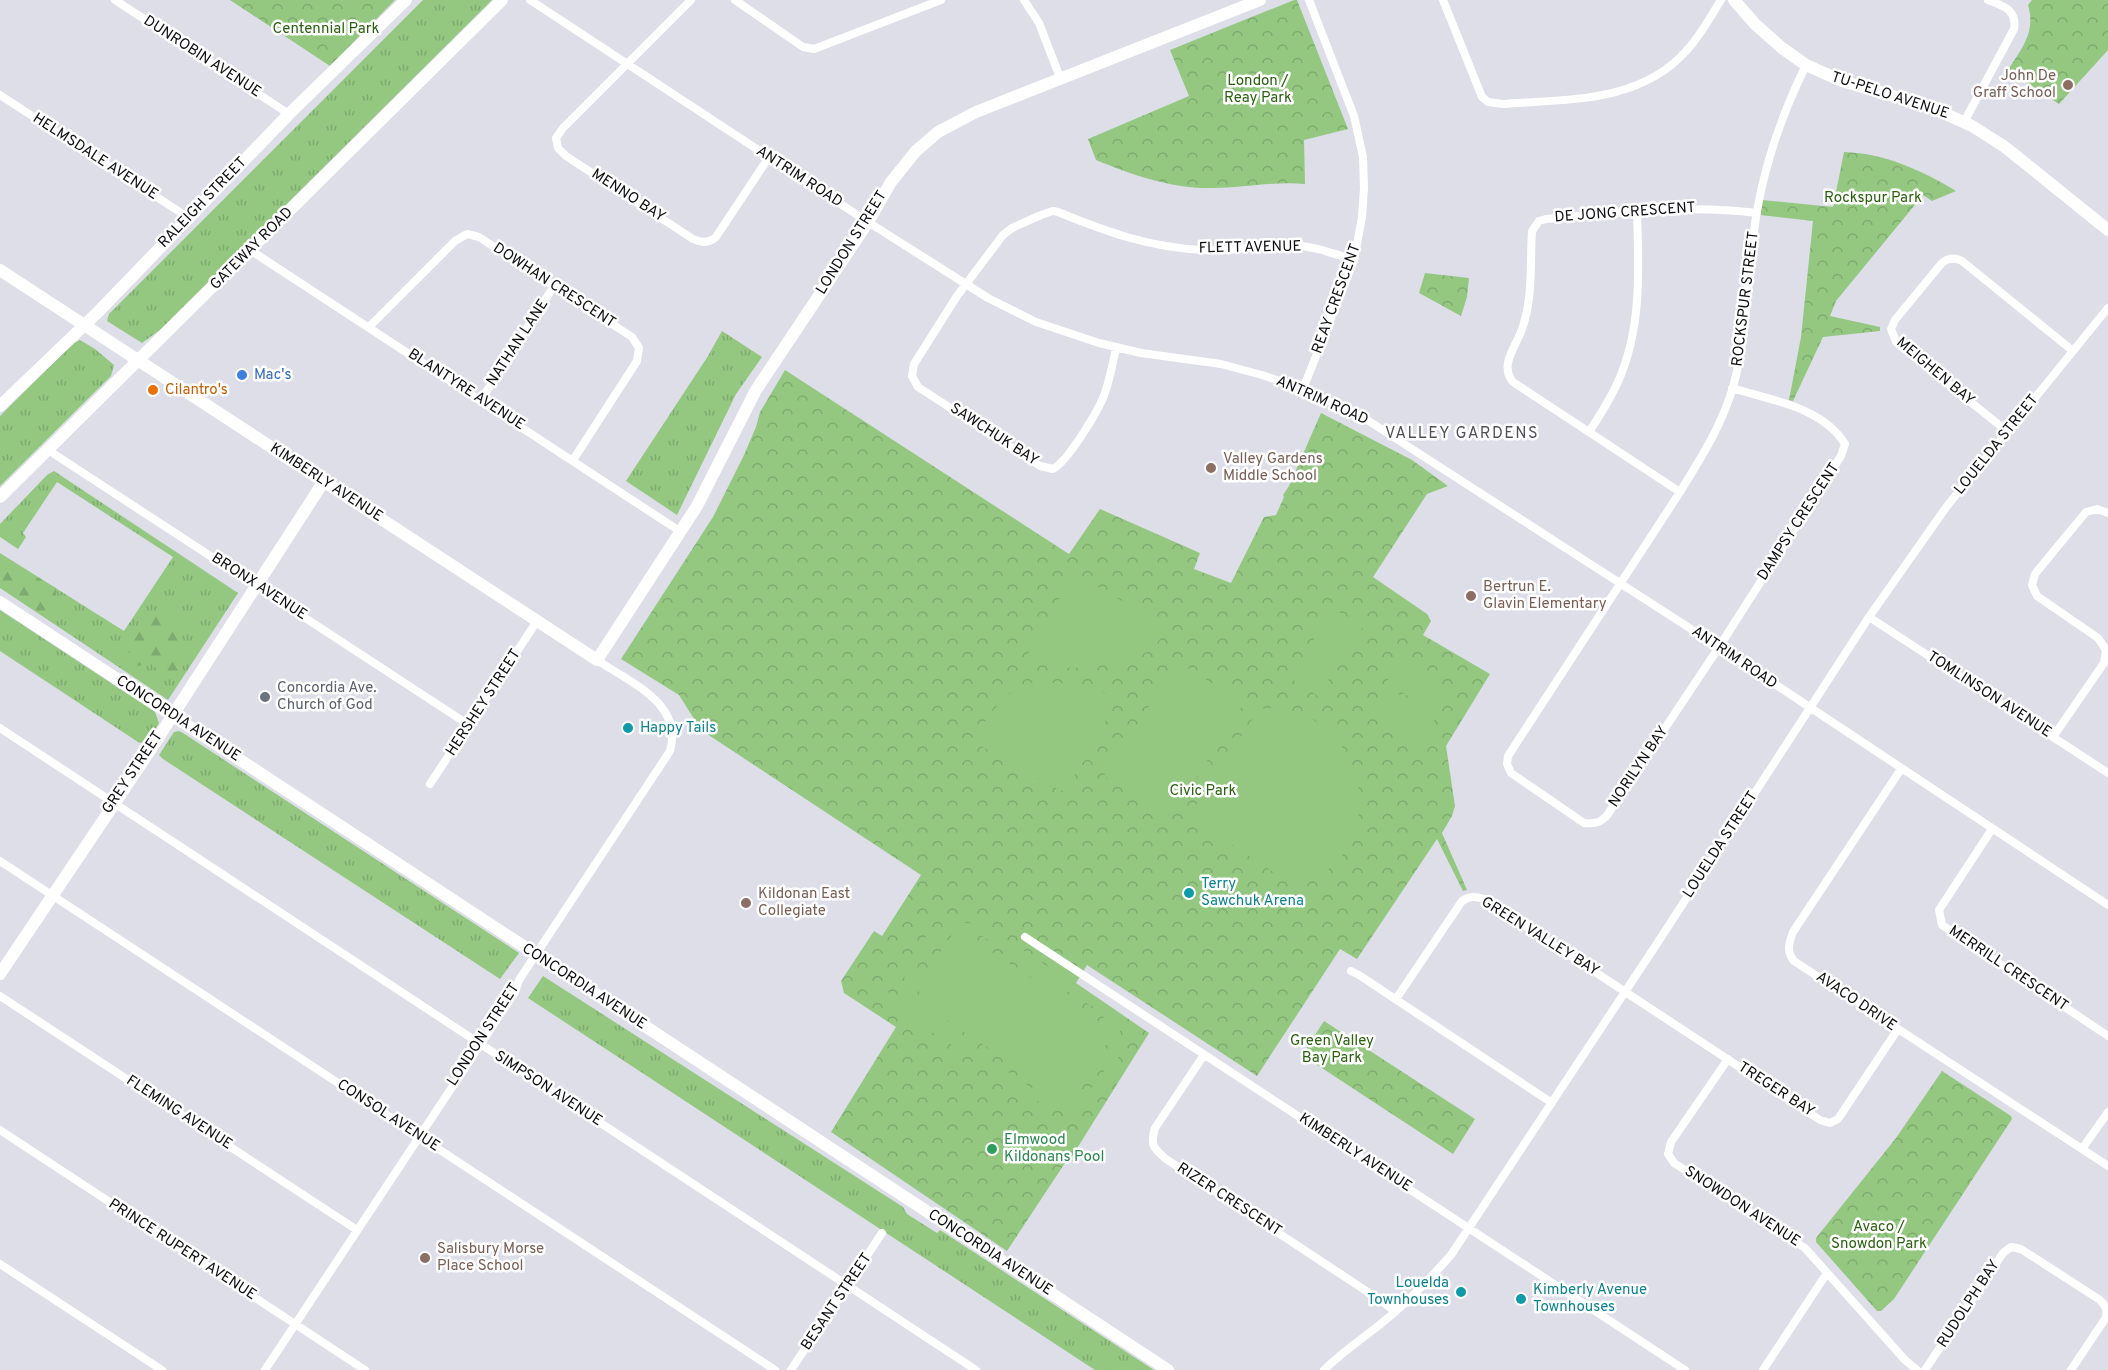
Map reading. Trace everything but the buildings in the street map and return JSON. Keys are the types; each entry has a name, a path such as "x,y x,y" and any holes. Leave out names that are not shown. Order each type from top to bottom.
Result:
{"street":[{"name":"DUNROBIN AVENUE","path":"115,0 289,114"},
{"name":"RALEIGH STREET","path":"0,406 84,325 289,114 406,0"},
{"name":"GATEWAY ROAD","path":"0,497 502,0"},
{"name":"ANTRIM ROAD","path":"530,0 966,285 1036,322 1116,348 1221,364 1262,375 1303,389 1394,435 2108,905"},
{"path":"627,64 691,0"},
{"path":"735,0 803,47 814,50 941,0"},
{"path":"1024,0 1039,23 1061,80"},
{"name":"LONDON STREET","path":"597,660 681,532 756,390 868,222 891,182 916,151 938,132 976,112 1260,0"},
{"name":"REAY CRESCENT","path":"1303,389 1354,260 1360,234 1364,175 1361,147 1351,107 1309,0"},
{"path":"1443,0 1482,97 1488,102 1503,104 1606,95 1643,84 1669,67 1688,49 1721,0"},
{"name":"TU-PELO AVENUE","path":"1734,0 1755,24 1806,65 1854,85 1918,102 1964,122 1998,142 2108,230"},
{"path":"1964,122 2014,29 2014,16 2010,9 1988,0"},
{"name":"MENNO BAY","path":"627,64 563,128 556,138 558,148 566,156 701,242 716,237 768,157"},
{"name":"ROCKSPUR STREET","path":"1619,583 1680,492 1713,437 1732,388 1742,342 1757,213 1768,156 1787,104 1806,65"},
{"name":"HELMSDALE AVENUE","path":"0,95 189,218"},
{"name":"DE JONG CRESCENT","path":"1680,492 1513,382 1506,372 1508,360 1524,326 1532,231 1539,222 1546,219 1703,208 1757,213"},
{"name":"FLETT AVENUE","path":"966,285 1003,235 1021,224 1053,211 1120,237 1151,244 1206,250 1294,245 1354,260"},
{"path":"1589,432 1617,384 1630,345 1638,293 1638,212"},
{"name":"DOWHAN CRESCENT","path":"369,327 455,241 467,234 479,237 632,337 639,348 637,361 573,459"},
{"name":"BLANTYRE AVENUE","path":"250,250 573,459 681,532"},
{"name":"MEIGHEN BAY","path":"2008,432 1896,342 1891,329 1895,320 1941,264 1948,259 1955,259 1962,261 2073,351"},
{"name":"KIMBERLY AVENUE","path":"0,270 652,697"},
{"name":"SAWCHUK BAY","path":"966,285 914,364 912,376 914,382 918,387 1046,469 1053,469 1064,461 1101,404 1116,348"},
{"name":"NATHAN LANE","path":"481,400 554,286"},
{"name":"LOUELDA STREET","path":"1324,1370 1424,1286 1451,1255 1869,617 1947,506 2108,308"},
{"name":"DAMPSY CRESCENT","path":"1719,647 1841,456 1845,444 1839,434 1807,412 1732,388"},
{"name":"BRONX AVENUE","path":"48,450 469,725"},
{"name":"GREY STREET","path":"0,974 19,942 53,896 172,716 324,481"},
{"path":"2053,737 2104,663 2106,650 2098,638 2037,596 2032,585 2035,574 2086,512 2097,508 2108,513"},
{"name":"NORILYN BAY","path":"1619,583 1512,748 1507,764 1511,773 1584,823 1593,824 1603,820 1719,647"},
{"name":"CONCORDIA AVENUE","path":"0,602 1168,1370"},
{"name":"TOMLINSON AVENUE","path":"1869,617 2108,773"},
{"name":"HERSHEY STREET","path":"430,784 537,621"},
{"name":"LONDON STREET","path":"265,1370 515,992 519,980 670,752 672,738 667,714 658,701 652,697"},
{"name":"SIMPSON AVENUE","path":"0,728 976,1370"},
{"name":"AVACO DRIVE","path":"1901,769 1793,932 1789,954 1794,961 2108,1166"},
{"name":"MERRILL CRESCENT","path":"1992,828 1940,910 1942,925 2108,1036"},
{"name":"CONSOL AVENUE","path":"0,861 775,1370"},
{"name":"GREEN VALLEY BAY","path":"1396,999 1462,902 1474,896 1484,899 1625,992"},
{"name":"KIMBERLY AVENUE","path":"1025,937 1685,1370"},
{"path":"1351,971 1552,1103"},
{"name":"TREGER BAY","path":"1625,992 1820,1120 1830,1123 1838,1119 1898,1029"},
{"name":"FLEMING AVENUE","path":"0,996 357,1230"},
{"name":"RIZER CRESCENT","path":"1204,1055 1155,1128 1152,1138 1154,1149 1395,1312"},
{"name":"SNOWDON AVENUE","path":"1728,1059 1671,1142 1668,1154 1674,1164 1805,1248 1905,1360 1917,1370"},
{"path":"2082,1149 2108,1112"},
{"name":"PRINCE RUPERT AVENUE","path":"0,1130 365,1370"},
{"name":"BESANT STREET","path":"792,1370 882,1233"},
{"name":"RUDOLPH BAY","path":"1925,1370 2002,1252 2011,1247 2021,1249 2105,1305 2105,1319 2071,1370"},
{"path":"0,1264 162,1370"},
{"path":"1763,1370 1827,1273"}],"green space":[{"name":"Centennial Park","path":"230,0 395,0 330,66"},
{"path":"423,0 492,0 160,330 142,343 107,321 109,314"},
{"name":"London / Reay Park","path":"1297,0 1348,129 1304,140 1305,184 1281,183 1197,188 1168,184 1138,176 1096,160 1088,139 1189,96 1170,50"},
{"name":"John De Graff School","path":"2032,0 2108,0 2108,50 2059,104 2008,70 2029,32 2028,5"},
{"name":"Rockspur Park","path":"1844,152 1874,156 1903,164 1956,191 1932,201 1923,195 1836,301 1830,316 1880,327 1880,331 1823,337 1793,401 1789,400 1801,337 1813,221 1760,215 1762,200 1833,207"},
{"path":"1425,273 1469,278 1467,297 1461,316 1419,293"},
{"path":"722,331 762,357 736,394 677,515 626,481"},
{"path":"80,340 114,365 111,376 0,486 0,416 72,344"},
{"name":"Civic Park","path":"785,370 1069,554 1100,509 1200,553 1194,569 1231,583 1264,517 1276,515 1321,413 1412,460 1448,486 1427,494 1373,577 1427,614 1431,621 1423,635 1490,674 1446,746 1455,806 1442,833 1467,890 1463,891 1437,839 1357,959 1340,949 1257,1076 1087,965 1076,983 1149,1033 1071,1158 1065,1163 1007,1251 831,1132 896,1027 844,993 841,981 874,931 882,936 921,875 701,730 679,695 621,659 713,517 744,455 760,412"},
{"path":"54,471 238,593 168,700 0,588 0,553 124,631 173,557 57,482 23,533 26,537 18,549 0,537 0,524 47,475"},
{"path":"0,557 56,588 56,605 43,616 0,581"},
{"path":"1076,573 1168,629 1151,650 1123,663 1079,668 1053,667 1027,656 1073,574"},
{"path":"1334,609 1363,627 1318,696 1289,677"},
{"path":"0,610 155,712 159,723 148,741 138,742 0,651"},
{"path":"160,614 176,621 183,646 176,657 181,661 180,674 161,673 152,664 136,666 128,658 130,649 125,643 132,628 145,624"},
{"path":"1400,659 1452,690 1438,714 1386,683"},
{"path":"1178,662 1244,703 1170,819 1104,776"},
{"path":"1030,683 1075,683 1116,697 1117,701 1066,790 1061,791 972,741 989,715 1007,695"},
{"path":"1384,686 1437,716 1420,744 1368,714"},
{"path":"1272,708 1312,719 1330,732 1344,749 1354,769 1359,790 1359,812 1354,833 1345,852 1325,872 1296,887 1193,819 1192,811 1259,709"},
{"path":"179,731 519,953 500,979 163,759 159,755 174,732"},
{"path":"957,922 977,924 992,930 1093,995 1111,1012 1121,1034 1120,1049 1109,1079 1097,1093 1073,1104 1045,1106 875,995 880,988 899,998 910,959 915,950 930,934","holes":["964,931 979,934 1099,1011 1108,1026 1111,1045 1108,1062 1094,1086 1079,1095 1070,1097 1042,1095 924,1015 914,978 920,959 931,943 951,933"]},
{"path":"964,934 1105,1026 1109,1040 1074,1093 1059,1096 923,1004 917,986 952,935"},
{"path":"543,976 903,1207 907,1214 937,1233 940,1230 1154,1370 1095,1370 528,998"},
{"name":"Green Valley Bay Park","path":"1324,1021 1475,1119 1453,1154 1302,1055"},
{"name":"Avaco / Snowdon Park","path":"1942,1071 2011,1116 2012,1119 1894,1299 1881,1311 1877,1311 1816,1242 1816,1238 1896,1138"}],"place":[{"name":"John De Graff School","path":"2068,85"},
{"name":"Mac's","path":"242,375"},
{"name":"Cilantro's","path":"153,390"},
{"name":"Valley Gardens Middle School","path":"1211,468"},
{"name":"Bertrun E. Glavin Elementary","path":"1471,596"},
{"name":"Concordia Ave. Church of God","path":"265,697"},
{"name":"Happy Tails","path":"628,728"},
{"name":"Terry Sawchuk Arena","path":"1189,893"},
{"name":"Kildonan East Collegiate","path":"746,903"},
{"name":"Elmwood Kildonans Pool","path":"992,1149"},
{"name":"Salisbury Morse Place School","path":"425,1258"},
{"name":"Louelda Townhouses","path":"1461,1292"},
{"name":"Kimberly Avenue Townhouses","path":"1521,1299"}],"district":[{"name":"VALLEY GARDENS","path":"1462,434"}]}
